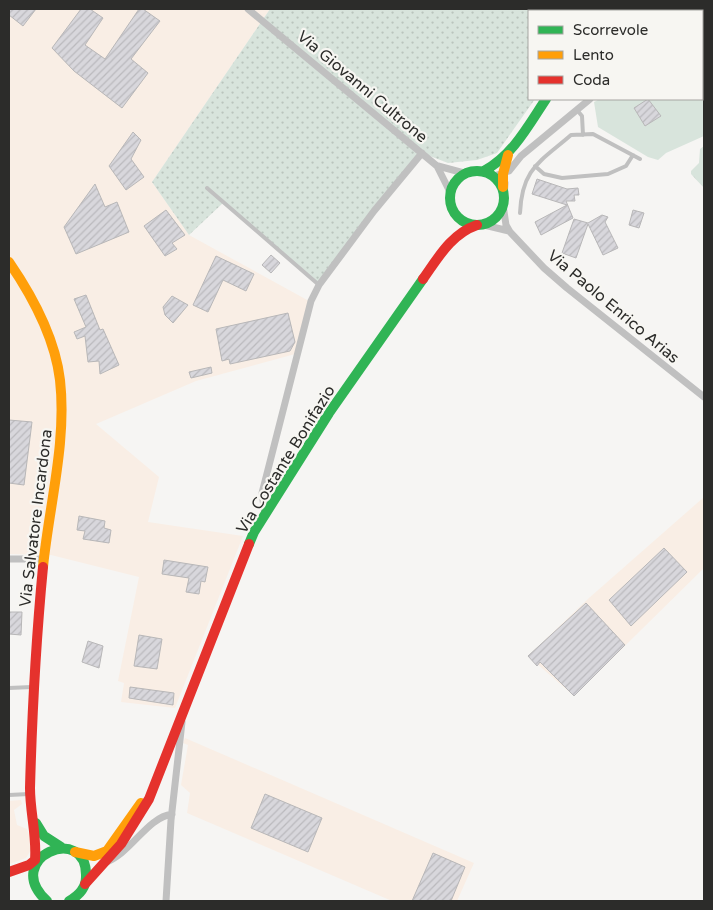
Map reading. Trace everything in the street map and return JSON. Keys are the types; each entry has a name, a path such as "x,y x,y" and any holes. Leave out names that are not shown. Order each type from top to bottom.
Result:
{"main road":[{"path":"497,173 545,100"},
{"path":"446,247 464,230 496,217 503,198 497,165 508,154"},
{"path":"446,247 453,231 453,210 450,192 458,178 464,173 474,170 497,173"},
{"path":"453,210 460,219 479,225"},
{"name":"Via Costante Bonifazio","path":"164,763 230,589 254,532 329,412 446,247"},
{"name":"Via Salvatore Incardona","path":"9,262 37,306 50,338 60,379 62,402 61,430 43,559 34,687 30,794 36,846 35,860 31,868 31,883"},
{"path":"9,872 29,866 51,848 68,850 89,856 99,856 107,851 164,763"},
{"path":"69,901 78,895 138,820 164,763"},
{"path":"33,819 44,836 68,850 84,866 85,884"},
{"path":"9,872 21,876 31,883 38,898 46,901"}],"street":[{"name":"Via Giovanni Cultrone","path":"248,9 437,166"},
{"path":"510,232 506,225 503,198 497,173 521,156 589,100"},
{"path":"266,514 262,493 311,301 319,285 374,211 422,153"},
{"path":"437,166 464,173"},
{"path":"437,166 450,192"},
{"path":"479,225 510,232"},
{"name":"Via Paolo Enrico Arias","path":"510,232 562,283 704,397"},
{"path":"9,558 43,559"},
{"path":"166,901 172,814 182,719"},
{"path":"104,864 124,853 163,816 172,814"}],"lane":[{"path":"577,110 582,116 583,135"},
{"path":"520,213 521,192 526,178 535,166 571,135 593,134 640,159"},
{"path":"535,166 544,174 562,178 608,174 626,166 633,155"},
{"path":"207,188 319,285"},
{"path":"9,688 34,687"},
{"path":"9,796 30,794"}],"shaded area":[{"path":"9,9 270,9 152,182 189,235 309,301 295,354 196,381 96,424 159,477 148,522 243,536 175,708 121,702 124,683 118,681 139,577 51,555 9,554"},
{"path":"704,497 704,568 574,696 528,656 589,598"},
{"path":"185,738 474,863 457,901 392,901 187,813 190,793 181,785 188,745 183,743"},
{"path":"21,800 22,804 14,810 17,825 27,829 31,841 31,850 26,858 9,864 9,801"}],"green space":[{"path":"270,9 597,9 528,10 528,100 534,100 497,153 477,160 448,163 422,153 319,285 223,203 189,235 152,182"},
{"path":"703,59 704,136 666,153 658,160 648,157 598,127 594,102 598,100 703,100"},
{"path":"704,146 704,188 691,174 691,171 699,163 700,149"}],"building":[{"path":"9,9 36,9 23,26 9,15"},
{"path":"81,9 90,9 103,18 85,45 105,59 139,9 143,9 160,21 131,59 148,73 122,108 74,71 52,48"},
{"path":"649,100 661,116 645,126 634,108"},
{"path":"133,132 141,140 131,159 144,177 126,190 109,166"},
{"path":"537,179 567,189 578,188 579,195 574,195 575,201 566,201 573,218 541,235 535,222 567,205 532,194"},
{"path":"95,184 105,207 117,202 129,232 76,254 64,227"},
{"path":"166,210 185,235 172,243 177,249 165,256 144,226"},
{"path":"633,210 644,213 639,228 629,225"},
{"path":"602,215 608,217 605,222 618,248 603,255 588,224 576,258 562,253 574,219 588,223"},
{"path":"271,255 280,263 271,273 262,265"},
{"path":"216,256 254,274 246,291 223,280 208,312 193,305"},
{"path":"86,295 100,330 103,329 119,365 100,374 99,361 88,362 85,336 77,339 74,332 86,327 74,299"},
{"path":"172,296 188,305 173,323 165,315 163,307"},
{"path":"288,313 295,342 290,351 230,364 229,359 222,361 216,329"},
{"path":"211,367 212,373 191,378 189,372"},
{"path":"9,420 32,422 24,485 9,483"},
{"path":"79,516 105,521 104,528 111,530 109,543 83,539 85,531 77,530"},
{"path":"664,548 687,572 631,626 609,600"},
{"path":"164,560 208,567 205,582 201,581 199,594 186,592 189,578 162,574"},
{"path":"586,603 625,645 574,696 540,662 537,666 528,656"},
{"path":"9,612 22,612 21,635 9,634"},
{"path":"139,635 162,639 157,669 134,666"},
{"path":"88,641 103,646 99,668 82,662"},
{"path":"130,687 174,693 173,705 129,698"},
{"path":"265,794 322,818 308,852 251,828"},
{"path":"433,853 465,867 451,901 412,901"}],"traffic: fast":[{"path":"484,171 512,148 545,100"},
{"path":"472,171 482,171 496,179 502,188 504,198 502,208 496,217 482,225 472,225 462,220 455,213 450,203 450,193 455,183 462,176 472,171"},
{"path":"249,544 254,532 329,413 423,279"},
{"path":"36,823 44,836 61,847"},
{"path":"47,901 35,885 34,871 39,860 50,852 62,849 74,851 83,860 86,877 85,885 81,891 69,901"}],"traffic: slow":[{"path":"503,187 503,174 508,155"},
{"path":"9,262 42,318 53,349 60,380 62,403 59,450 43,567"},
{"path":"75,852 94,856 107,851 141,803"}],"traffic: jam":[{"path":"423,279 452,241 460,234 477,225"},
{"path":"85,884 121,844 149,799 249,544"},
{"path":"9,872 29,865 35,860 30,788 38,622 43,567"}]}
